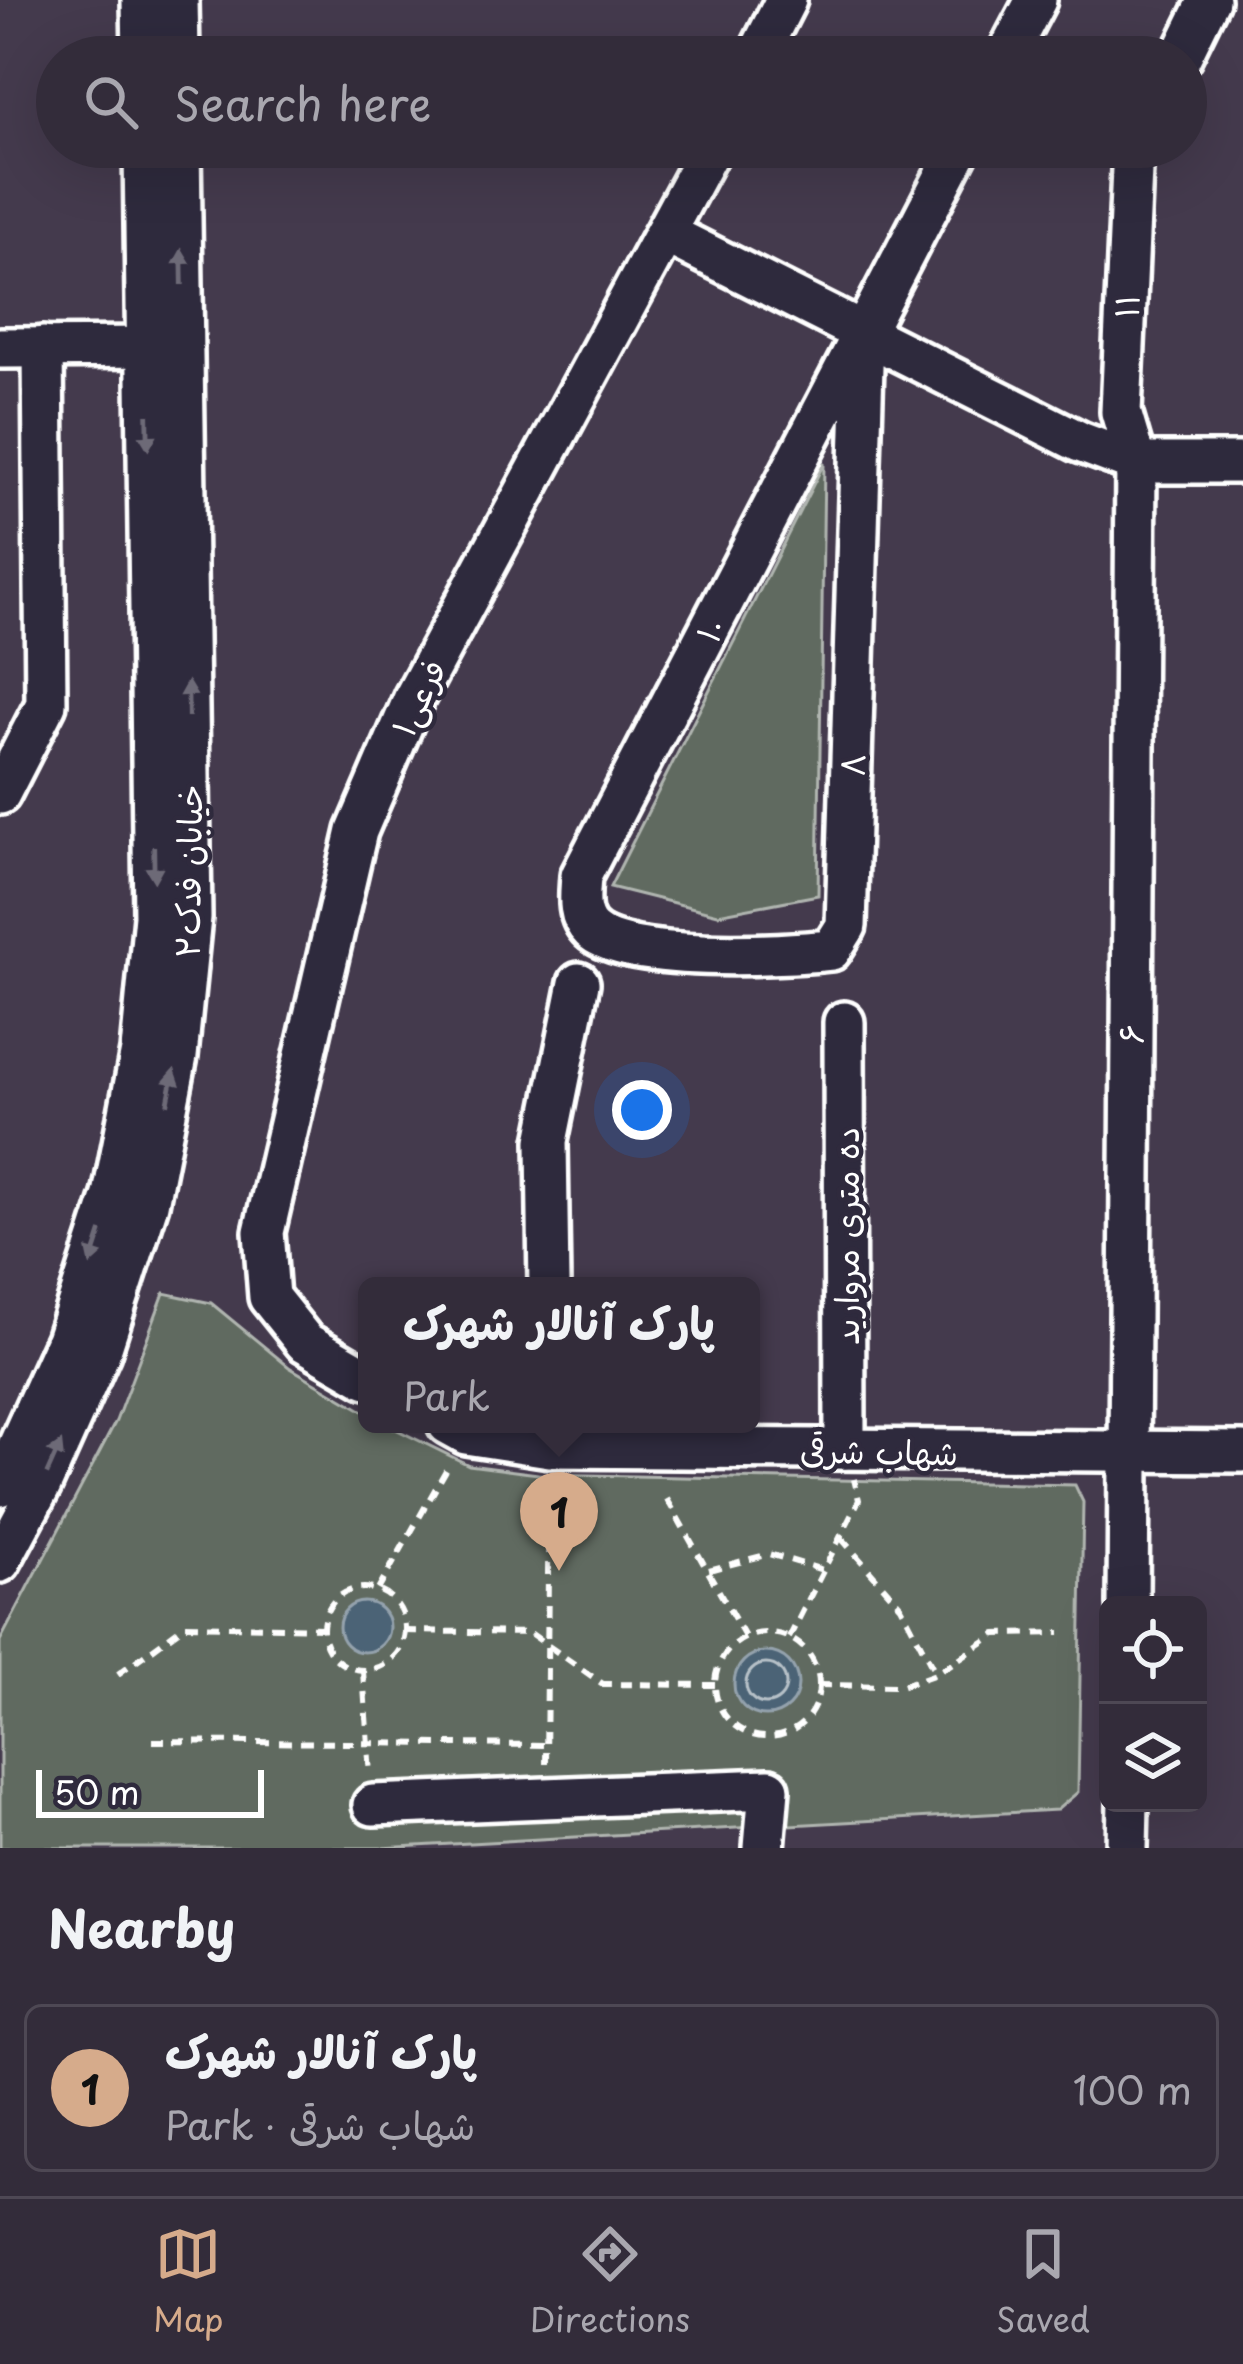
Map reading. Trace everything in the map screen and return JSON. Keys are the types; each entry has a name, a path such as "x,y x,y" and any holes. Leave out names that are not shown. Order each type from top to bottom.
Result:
{"street":[{"path":"142,0 143,36"},
{"path":"178,0 179,36"},
{"path":"768,36 786,0"},
{"path":"1017,36 1036,0"},
{"path":"1191,36 1209,0"},
{"name":"خیابان فدک۲","path":"0,1562 100,1353 148,1204 177,1056 191,917 165,347 146,168"},
{"name":"خیابان فدک۲","path":"0,1486 73,1319 112,1195 141,1051 154,916 165,347 178,168"},
{"name":"فرعی۱","path":"358,1373 304,1342 268,1297 264,1232 357,831 414,698 700,168"},
{"path":"864,332 949,168"},
{"name":"۱۱","path":"1132,168 1121,412 1136,463"},
{"path":"667,234 1080,442 1136,463 1243,463"},
{"name":"۸","path":"590,930 632,948 792,954 832,950 846,926 864,332"},
{"name":"۱۰","path":"590,930 579,908 581,876 864,332"},
{"path":"0,794 46,704 43,347"},
{"path":"0,348 165,347"},
{"name":"۶","path":"1128,1596 1136,463"},
{"path":"549,1277 548,1141 579,983"},
{"name":"ده متری مروارید","path":"844,1022 845,1449"},
{"name":"شهاب شرقی","path":"519,1433 845,1449 1243,1452"},
{"path":"373,1805 770,1789 764,1848"},
{"path":"1127,1848 1128,1812"}],"path":[{"path":"378,1590 455,1433"},
{"path":"548,1798 545,1644 550,1435"},
{"path":"789,1638 859,1500 845,1449"},
{"path":"668,1499 746,1637"},
{"path":"841,1538 902,1606 936,1674"},
{"path":"709,1570 769,1554 823,1570"},
{"path":"365,1588 378,1590 398,1606 406,1630 404,1643 388,1664 363,1671 339,1663 322,1628 340,1595 365,1588"},
{"path":"118,1674 184,1625 322,1628"},
{"path":"406,1630 530,1634 603,1684 715,1685"},
{"path":"760,1633 789,1638 811,1657 819,1685 811,1714 774,1737 733,1724 717,1700 715,1685 723,1656 746,1637 760,1633"},
{"path":"819,1685 901,1686 936,1674 996,1634 1060,1633"},
{"path":"363,1671 373,1805"},
{"path":"153,1741 545,1745"}],"shaded area":[{"path":"824,463 818,895 718,914 610,887"},
{"path":"164,1293 211,1303 289,1367 358,1408 358,1433 403,1433 469,1465 538,1474 1075,1485 1083,1502 1078,1792 1057,1810 381,1848 0,1848 0,1641 116,1421"}],"water":[{"path":"364,1602 382,1609 389,1627 382,1645 364,1652 346,1645 339,1627 346,1609"},
{"path":"766,1652 789,1661 798,1684 789,1707 766,1716 743,1707 734,1684 743,1661"}],"place":[{"name":"پارک آنالار شهرک","path":"559,1571"}]}
